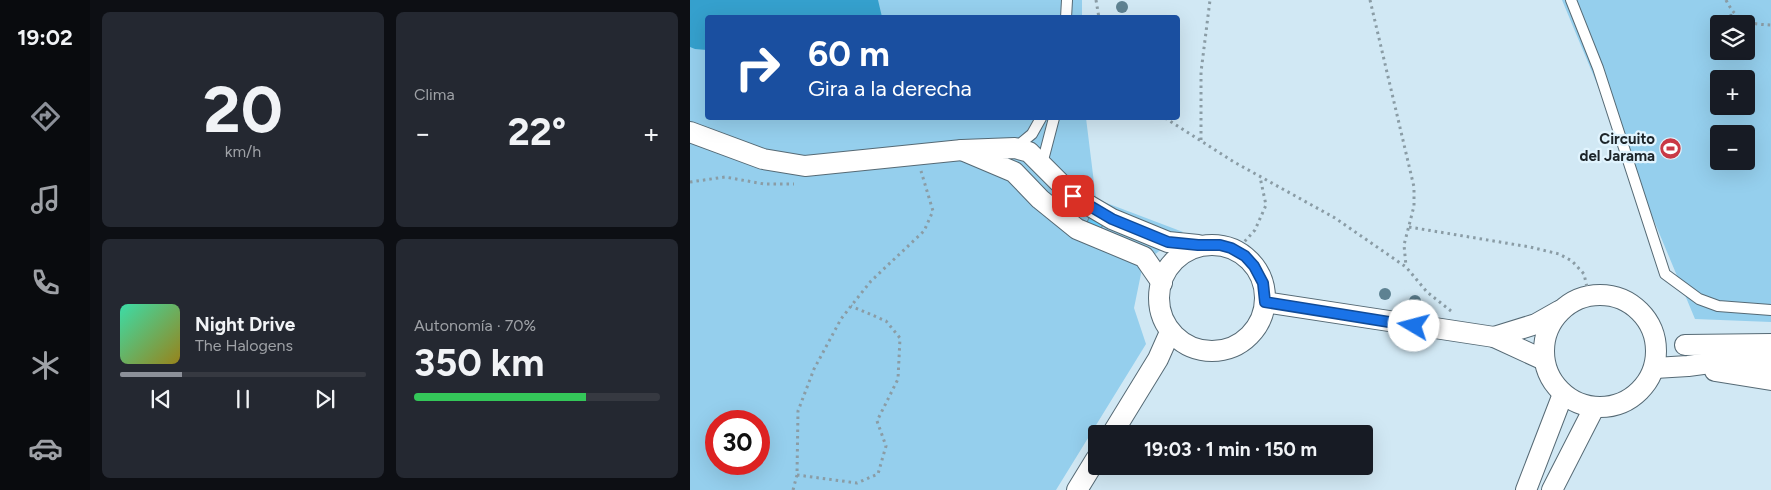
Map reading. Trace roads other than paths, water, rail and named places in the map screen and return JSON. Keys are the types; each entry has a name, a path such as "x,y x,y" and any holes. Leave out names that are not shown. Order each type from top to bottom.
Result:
{"street":[{"path":"690,132 763,159 806,166 962,150 1014,148 1029,152 1073,196 1112,219 1168,242 1220,245 1245,256 1254,266 1263,283 1265,302 1259,322 1246,339 1228,349 1195,349 1170,332 1164,325 1157,296 1162,283 1172,261 1198,245"},
{"path":"962,150 1014,172 1031,172 1039,162"},
{"path":"1014,172 1040,199 1077,229 1144,257 1162,283"},
{"path":"1494,337 1536,324 1575,300 1589,296 1605,295 1627,302 1646,318 1653,332 1657,350 1655,368 1646,385 1632,399 1614,407 1594,408 1578,403 1563,394 1554,384 1544,360 1544,341 1551,323 1563,308"},
{"path":"1265,302 1494,337 1544,360"},
{"path":"1118,425 1158,359 1170,332"},
{"path":"1653,332 1725,361"},
{"path":"1685,345 1771,344"},
{"path":"1655,368 1725,361 1771,364"},
{"path":"1688,366 1771,380"},
{"path":"1526,490 1563,394"},
{"path":"1552,490 1594,408"},
{"path":"1078,490 1088,473"}],"lane":[{"path":"1066,15 1067,0"},
{"path":"1571,0 1598,68 1665,274 1699,299 1718,306 1771,310"},
{"path":"1014,148 1032,134 1040,120"},
{"path":"1039,162 1053,120"}],"place":[{"name":"Circuito del Jarama","path":"1671,148"}]}
